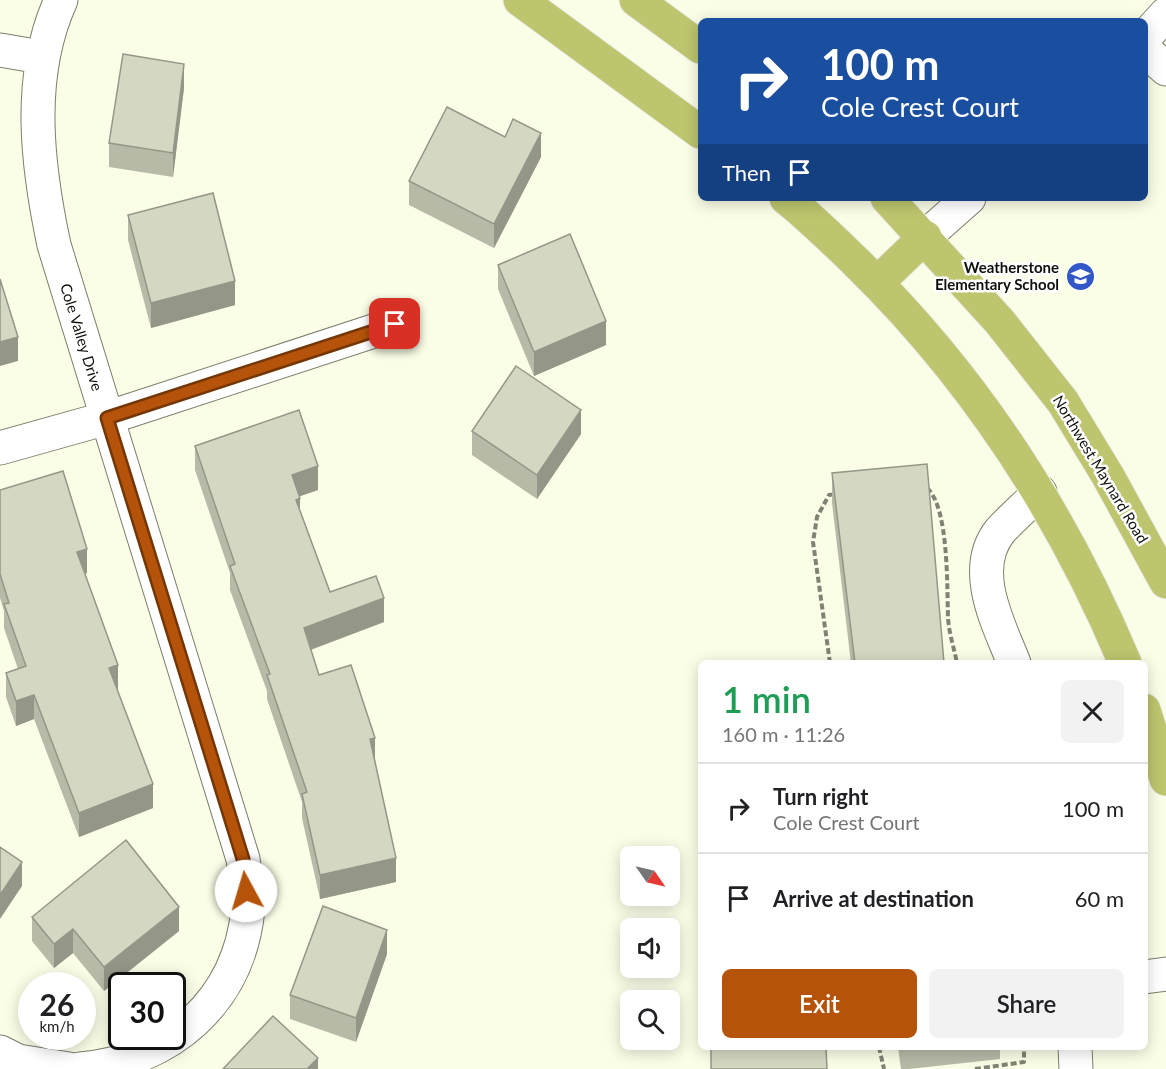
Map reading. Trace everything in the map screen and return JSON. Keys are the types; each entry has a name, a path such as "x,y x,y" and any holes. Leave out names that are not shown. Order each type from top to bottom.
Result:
{"main road":[{"path":"520,0 698,131"},
{"path":"636,0 698,46"},
{"path":"789,201 896,301 973,394 1040,492 1098,599 1124,660"},
{"name":"Northwest Maynard Road","path":"890,201 1000,322 1063,402 1108,476 1166,582"},
{"path":"877,283 925,237"},
{"path":"1148,723 1166,779"}],"street":[{"name":"Cole Valley Drive","path":"61,0 42,57 38,124 42,187 54,245 243,859 248,908 241,945 230,974 206,1010 182,1033 153,1050 128,1061 80,1069"},
{"path":"1148,34 1166,14"},
{"path":"0,50 42,57"},
{"path":"1148,53 1166,69"},
{"path":"925,237 966,201"},
{"path":"0,448 107,418 395,324"},
{"path":"1013,660 989,600 986,564 999,532 1040,492"},
{"path":"1148,976 1166,974"},
{"path":"1075,1050 1076,1069"},
{"path":"0,1052 18,1061 69,1069"}],"path":[{"path":"918,488 928,489 937,502 948,568 948,620 956,660"},
{"path":"830,660 813,542 817,517 829,495 841,494"},
{"path":"880,1050 885,1069"},
{"path":"975,1069 1024,1062 1023,1050"}],"building":[{"path":"123,54 184,64 173,153 109,143"},
{"path":"447,107 505,137 513,119 541,133 494,224 409,181"},
{"path":"213,193 235,281 151,303 128,215"},
{"path":"570,234 606,321 534,352 498,265"},
{"path":"0,279 18,337 0,342"},
{"path":"516,366 581,410 537,475 472,431"},
{"path":"299,410 318,466 292,475 300,498 296,500 330,592 376,576 384,598 304,628 319,675 351,665 375,738 370,739 396,858 320,875 302,794 307,792 267,675 270,674 230,566 235,564 195,446"},
{"path":"927,464 944,660 855,660 832,473"},
{"path":"63,471 87,549 77,552 118,665 109,668 153,784 79,813 34,695 16,701 6,673 26,666 4,604 9,603 0,574 0,490"},
{"path":"126,840 179,907 104,967 73,929 54,944 32,917"},
{"path":"0,847 22,862 0,895"},
{"path":"323,906 387,930 356,1018 290,995"},
{"path":"273,1016 318,1058 307,1069 223,1069"},
{"path":"711,1050 826,1050 827,1069 711,1069"}],"place":[{"name":"Weatherstone Elementary School","path":"1080,276"}],"route":[{"path":"246,891 243,859 107,418 395,324"}]}
